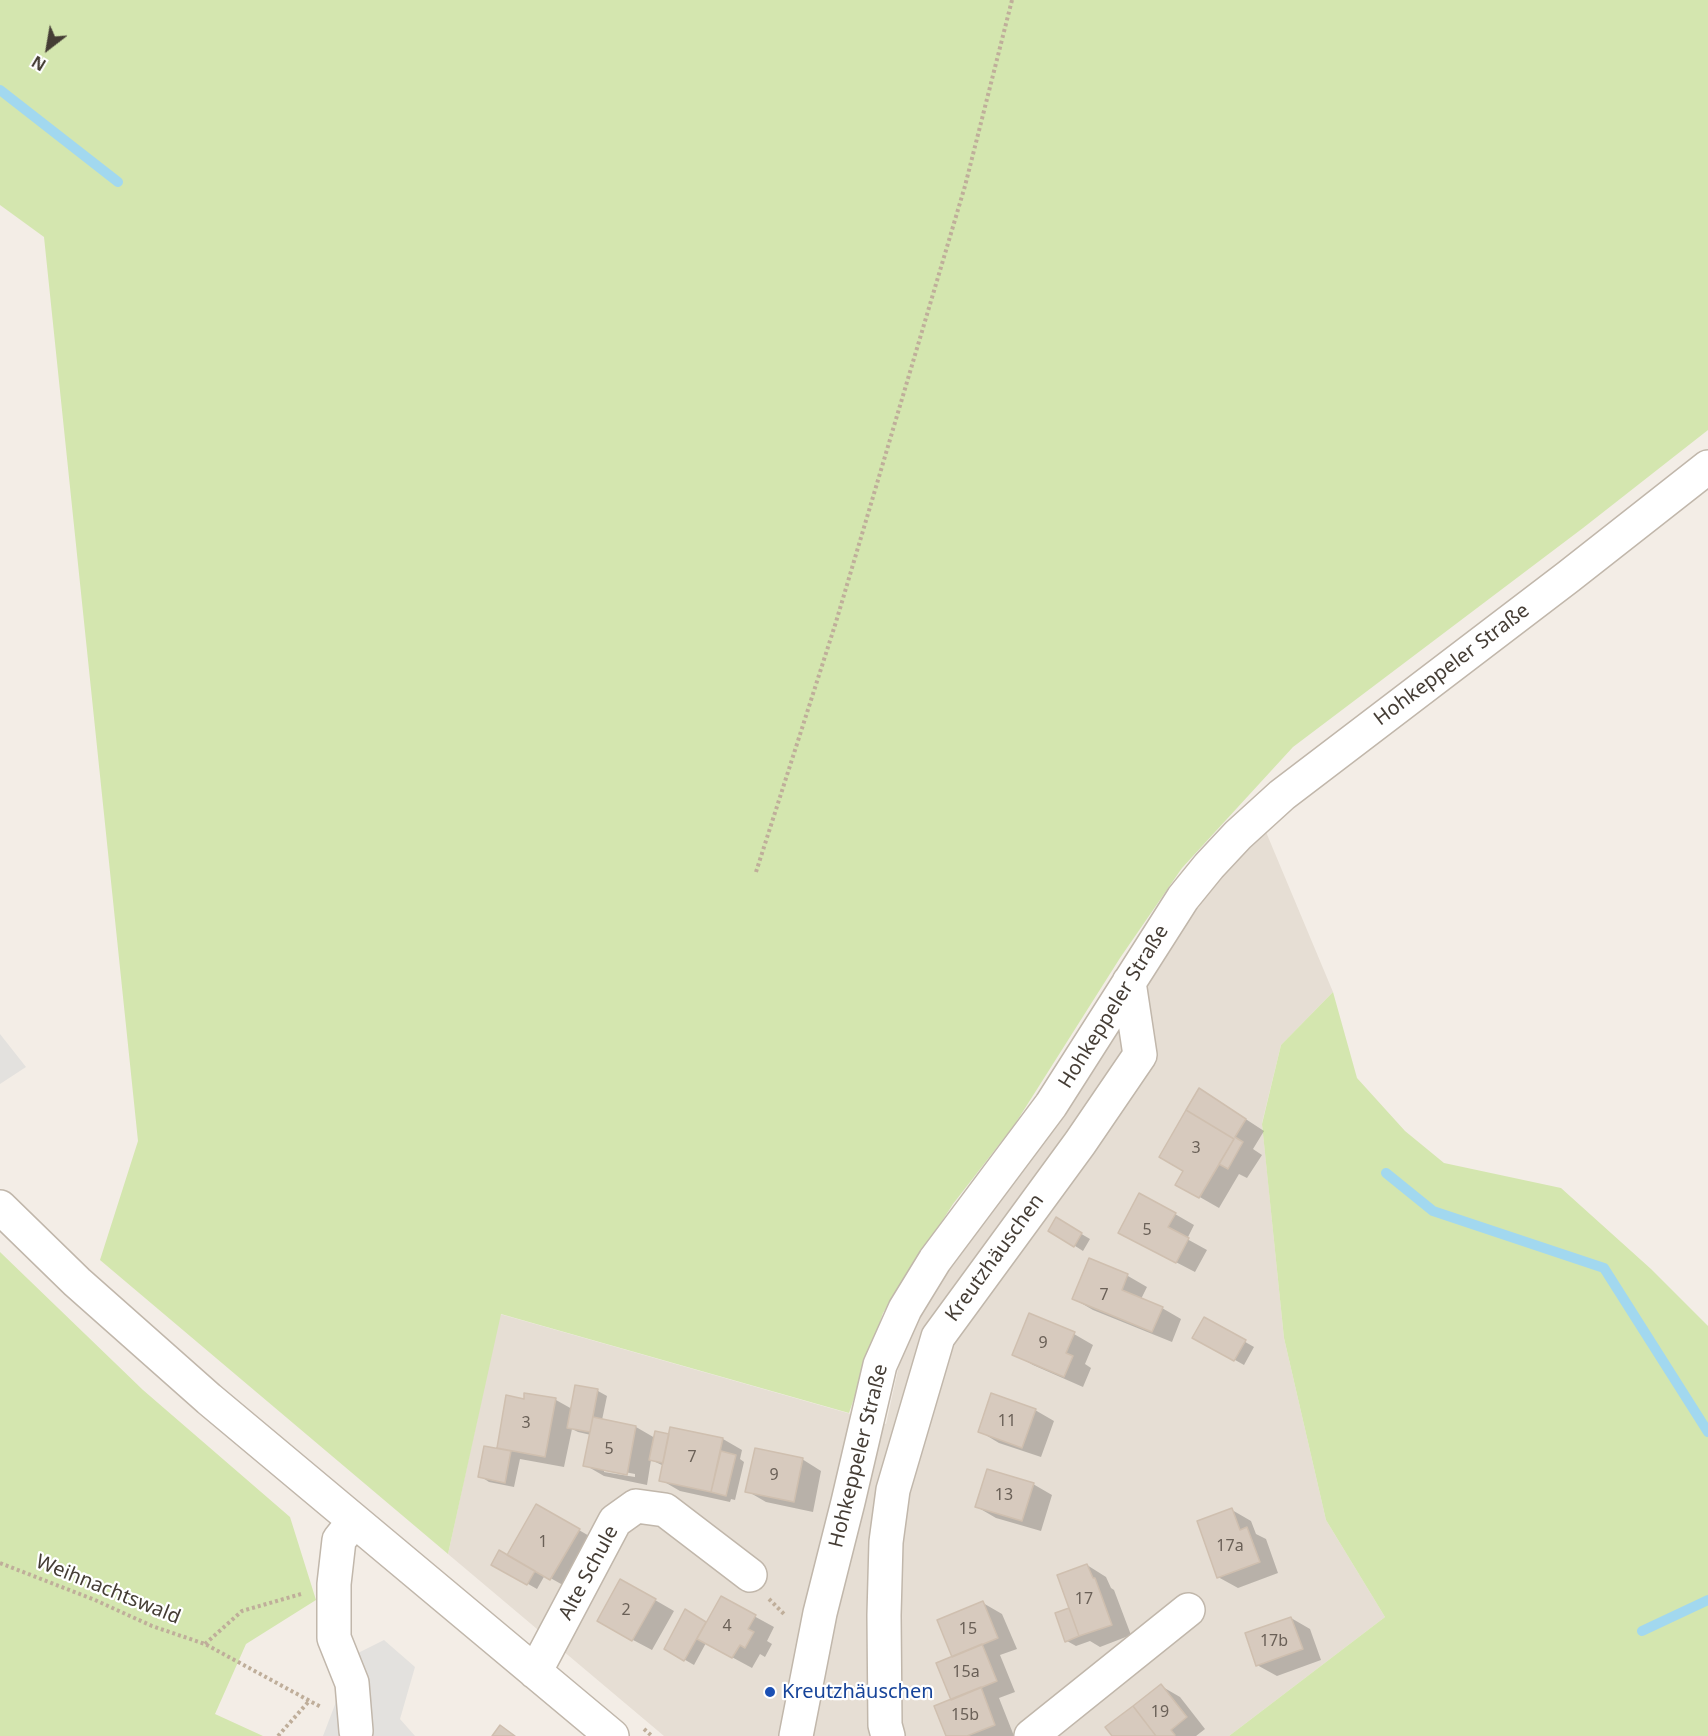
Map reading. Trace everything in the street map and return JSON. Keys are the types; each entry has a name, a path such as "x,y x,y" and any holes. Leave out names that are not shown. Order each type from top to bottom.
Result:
{"street":[{"name":"Hohkeppeler Straße","path":"796,1736 820,1613 880,1365 906,1309 935,1260 1051,1106 1183,898 1231,842 1281,795 1568,577 1708,467"},
{"name":"Kreutzhäuschen","path":"888,1736 885,1725 886,1542 893,1490 938,1337 1080,1143 1140,1055 1129,982"},
{"path":"0,1207 77,1282 209,1400 612,1736"},
{"name":"Alte Schule","path":"535,1672 615,1521 636,1506 664,1510 750,1575"},
{"path":"354,1521 339,1540 334,1584 334,1638 352,1683 356,1731"},
{"path":"1031,1736 1188,1610"}],"path":[{"path":"756,872 836,622 965,186 1012,0"},
{"name":"Weihnachtswald","path":"0,1563 95,1600 152,1626 205,1644 310,1700 356,1731"},
{"path":"205,1644 242,1611 334,1584"},
{"path":"278,1736 310,1700"}],"shaded area":[{"path":"1266,832 1333,992 1281,1045 1262,1123 1284,1338 1326,1520 1385,1617 1229,1736 664,1736 448,1554 500,1314 886,1424 903,1347 936,1281 990,1216 1113,1041 1153,972 1220,877"},
{"path":"0,1034 26,1067 0,1084"},
{"path":"384,1640 415,1667 400,1719 415,1736 323,1736 354,1655"}],"green space":[{"path":"0,0 1708,0 1708,430 1583,528 1293,747 1182,868 1120,958 1015,1124 953,1204 883,1313 849,1413 501,1314 448,1554 100,1260 138,1141 44,237 0,205"},
{"path":"1333,992 1357,1078 1405,1131 1444,1163 1561,1188 1651,1269 1708,1326 1708,1736 1229,1736 1385,1617 1326,1520 1284,1338 1262,1124 1281,1045"},
{"path":"0,1252 143,1390 290,1517 316,1600 246,1644 215,1714 263,1736 0,1736"}],"building":[{"path":"1199,1088 1246,1119 1235,1137 1243,1142 1228,1169 1219,1164 1234,1139 1186,1110"},
{"path":"1186,1110 1234,1139 1199,1198 1175,1185 1183,1171 1159,1157"},
{"path":"1139,1193 1176,1213 1168,1227 1189,1238 1176,1263 1118,1233"},
{"path":"1056,1217 1082,1233 1074,1247 1048,1231"},
{"path":"1089,1258 1128,1274 1122,1290 1163,1307 1152,1332 1072,1299"},
{"path":"1029,1313 1075,1332 1066,1353 1073,1356 1064,1377 1012,1355"},
{"path":"1204,1317 1246,1340 1234,1361 1192,1338"},
{"path":"575,1385 598,1389 590,1432 567,1428"},
{"path":"524,1393 556,1398 545,1457 497,1448 506,1395 524,1399"},
{"path":"991,1393 1036,1409 1022,1448 978,1432"},
{"path":"593,1417 636,1426 627,1475 583,1466"},
{"path":"670,1427 723,1438 711,1492 659,1481"},
{"path":"655,1431 669,1434 663,1463 649,1460"},
{"path":"484,1446 511,1451 505,1483 478,1477"},
{"path":"755,1448 803,1458 794,1502 745,1492"},
{"path":"721,1451 736,1455 726,1496 711,1492"},
{"path":"987,1469 1034,1483 1022,1521 975,1507"},
{"path":"536,1504 580,1529 550,1580 507,1555"},
{"path":"1232,1508 1240,1530 1247,1527 1260,1562 1217,1578 1197,1521"},
{"path":"499,1550 535,1571 527,1585 491,1565"},
{"path":"1087,1564 1095,1578 1112,1625 1079,1636 1057,1575"},
{"path":"620,1579 656,1599 632,1641 597,1621"},
{"path":"721,1596 756,1615 748,1629 754,1632 745,1648 740,1645 732,1658 697,1639"},
{"path":"983,1601 998,1638 952,1657 937,1620"},
{"path":"1069,1608 1079,1636 1065,1642 1055,1613"},
{"path":"685,1609 706,1622 684,1661 664,1649"},
{"path":"1291,1617 1303,1649 1256,1666 1245,1633"},
{"path":"982,1644 997,1681 951,1700 936,1663"},
{"path":"1161,1684 1187,1717 1171,1730 1174,1736 1156,1736 1133,1706"},
{"path":"981,1687 995,1725 967,1736 946,1736 934,1706"},
{"path":"1133,1706 1156,1736 1112,1736 1105,1727"},
{"path":"500,1725 515,1736 492,1736"}],"waterway":[{"path":"0,90 118,182"},
{"path":"1386,1173 1433,1211 1604,1268 1708,1432"},
{"path":"1642,1631 1708,1600"}],"place":[{"name":"Kreutzhäuschen","path":"770,1692"}]}
